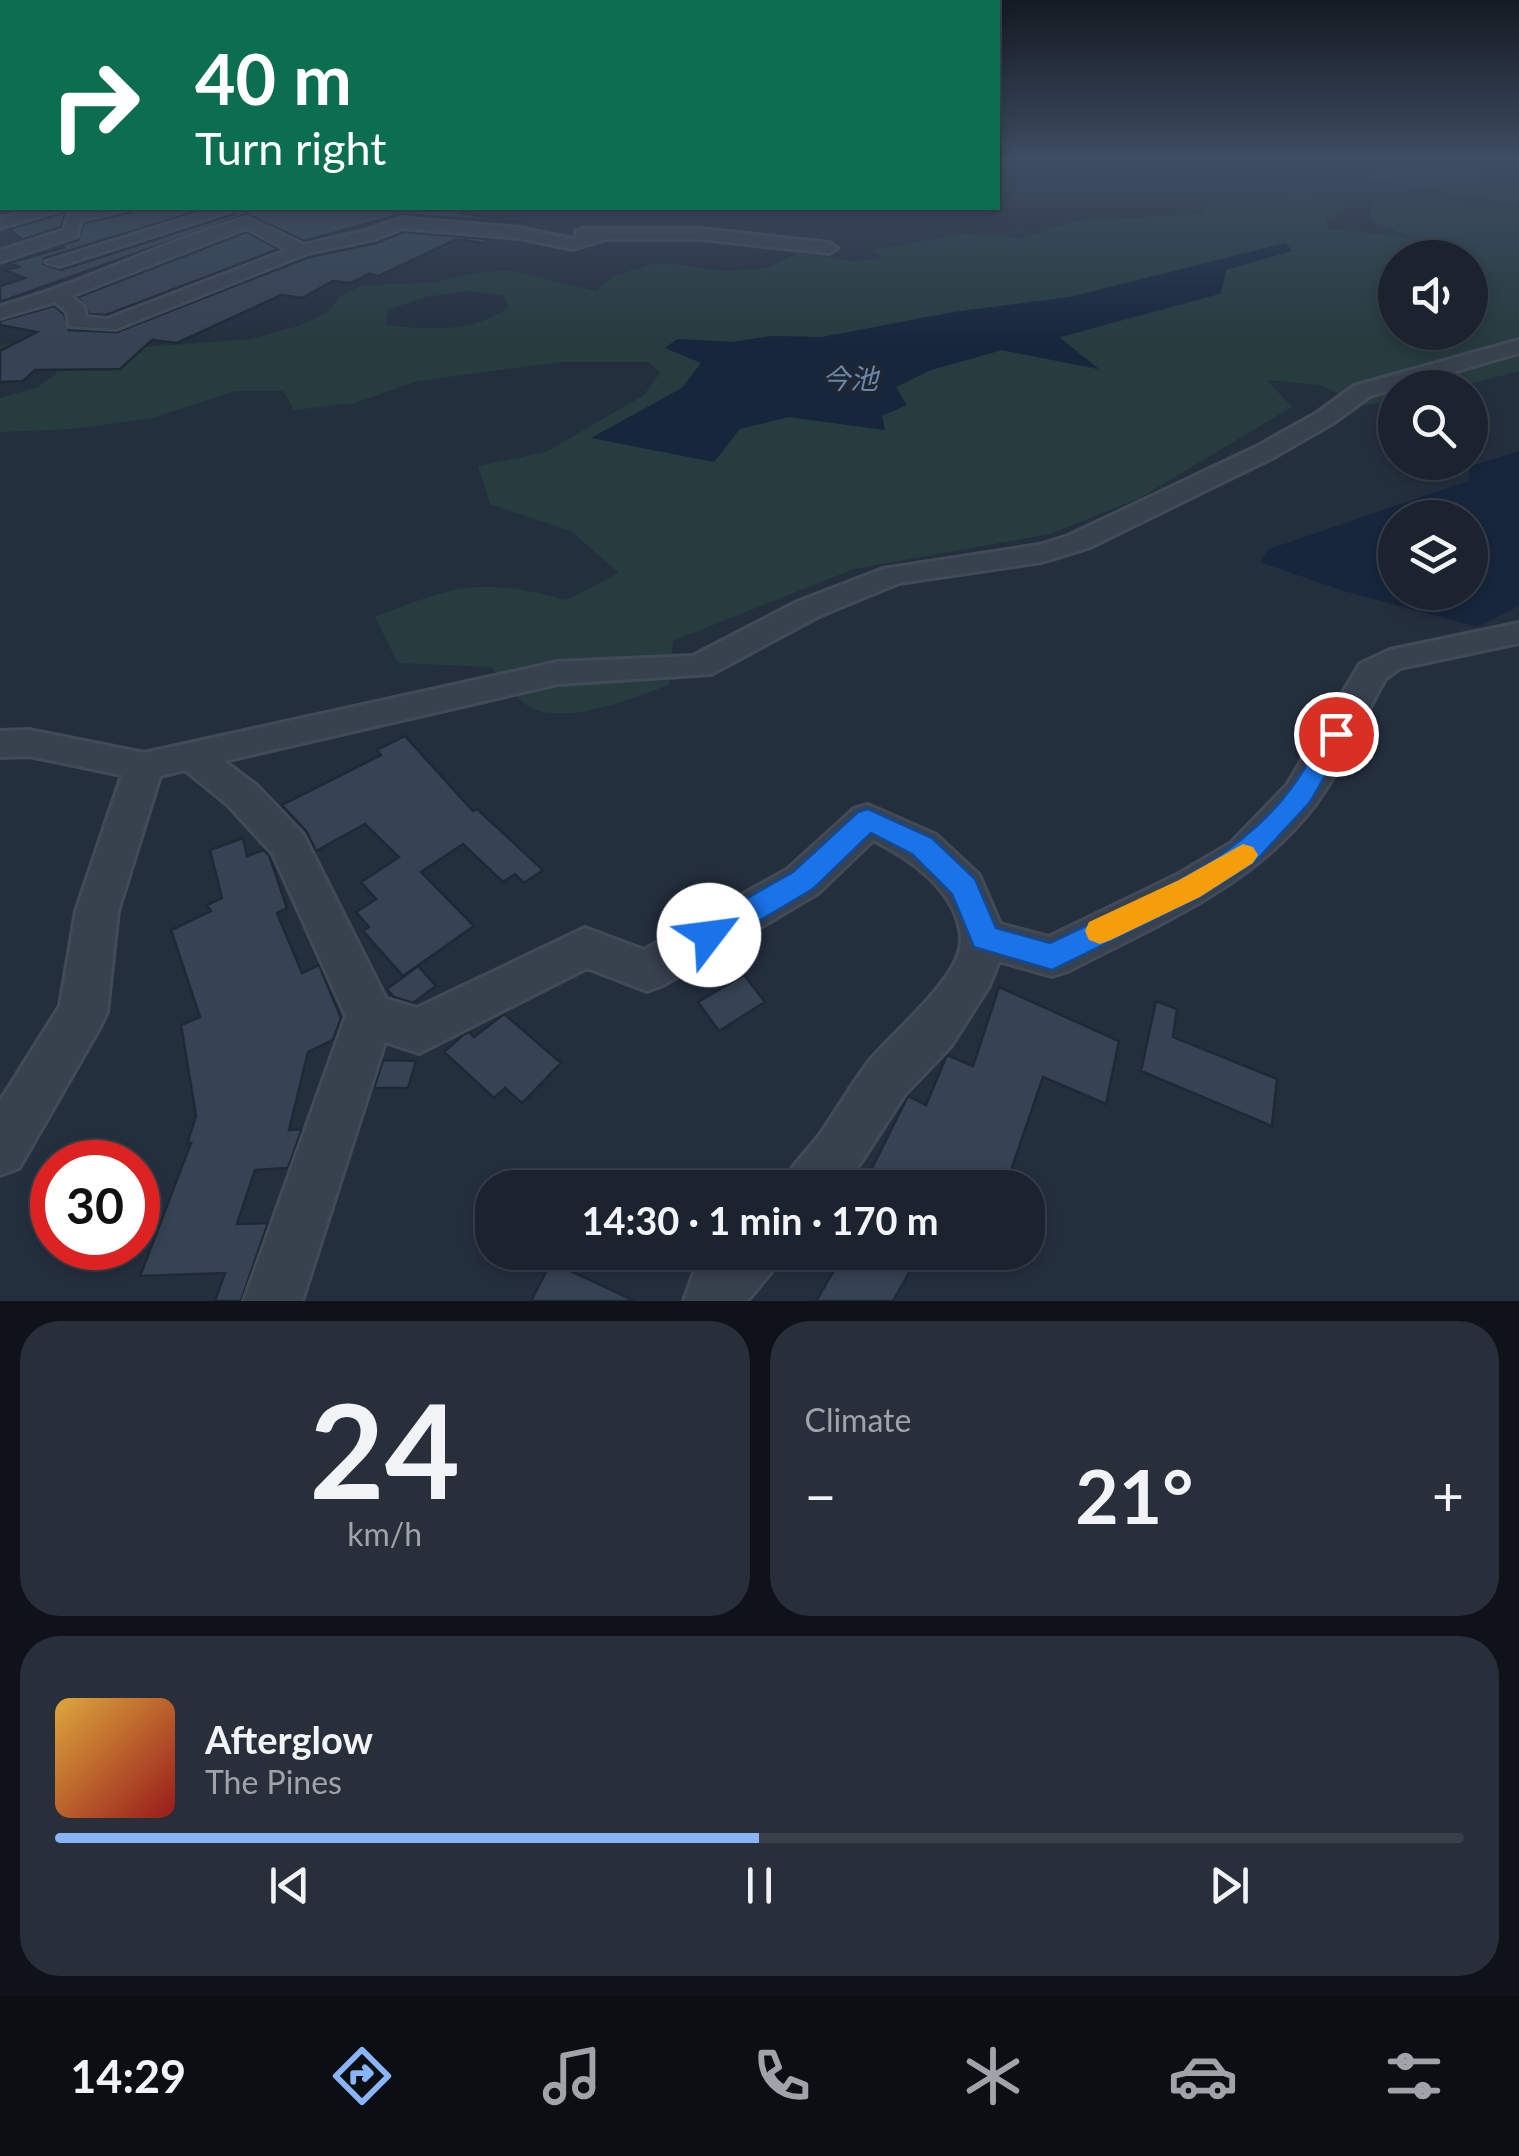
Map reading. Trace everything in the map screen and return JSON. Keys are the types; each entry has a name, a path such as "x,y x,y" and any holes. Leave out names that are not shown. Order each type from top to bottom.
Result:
{"street":[{"path":"0,257 71,233 73,221"},
{"path":"54,262 182,221"},
{"path":"515,221 600,236 701,234 829,248"},
{"path":"0,312 248,223 302,250"},
{"path":"51,296 77,311 76,322 109,324 302,250 369,236 402,223 518,233 573,244 600,236"},
{"path":"0,744 29,743 144,766 558,673 700,666 808,609 893,575 1042,553 1078,542 1265,452 1325,418 1362,391 1457,367 1519,346"},
{"path":"984,938 1052,957 1190,888 1245,854 1301,795 1372,672 1390,660 1519,633"},
{"path":"191,755 242,795 289,845 370,1016 273,1301"},
{"path":"0,1149 83,1012 97,911 144,766"},
{"path":"370,1016 420,1032 585,947 647,971 803,881 868,820 922,846 964,887 984,938 973,972 934,1030 887,1077 824,1170"},
{"path":"713,1301 736,1270"}],"green space":[{"path":"1080,221 1326,221 1329,229 1414,238 1372,221 1519,221 1519,371 1488,379 1488,370 1378,370 1378,403 1365,405 1319,385 1267,380 1292,407 1140,498 1050,534 854,569 673,641 669,685 616,704 575,713 538,711 524,703 491,667 398,663 375,617 449,591 469,588 511,588 566,600 619,573 571,531 490,504 478,466 546,452 644,395 660,373 649,362 561,362 418,381 355,403 294,410 283,391 235,391 152,418 73,429 0,432 0,398 38,387 56,374 57,361 0,355 0,345 18,343 104,360 145,347 250,339 298,326 327,313 339,297 361,286 437,282 509,270 596,291 614,276 652,264 721,271 767,268 799,253 853,261 883,259 872,250 964,234 1022,238","holes":["1285,243 1291,251 1226,270 1221,294 1058,338 1096,369 1002,350 931,370 896,387 882,416 884,430 789,417 740,429 593,438 682,388 701,363 677,339 732,342 772,336 822,338 954,312 1070,297","468,291 503,295 509,306 467,325 386,325 388,310 426,297"]}],"water":[{"name":"今池","path":"1286,243 1292,251 1226,270 1221,293 1059,337 1099,369 1002,350 931,370 896,387 907,405 882,416 885,430 789,417 740,429 714,462 591,438 682,388 701,363 665,348 677,339 732,342 772,336 822,337 954,312 1070,297"},
{"path":"1519,451 1519,606 1477,627 1414,610 1488,610 1488,500 1412,500 1468,481 1488,480 1488,461"},
{"path":"1378,512 1378,600 1260,562 1269,549"}],"building":[{"path":"37,221 63,221 61,227 22,240 9,229"},
{"path":"167,221 45,258 43,264 61,270 213,221 227,221 0,302 0,286 25,278 5,270 19,267 9,263 65,247 58,246 78,240 84,223"},
{"path":"260,221 377,221 304,241"},
{"path":"246,232 279,249 106,315 89,314 78,297"},
{"path":"404,232 491,239 483,243 457,239 379,276 369,274 351,283 333,281 302,298 281,295 177,343 152,340 120,369 35,370 23,381 0,382 0,351 37,332 0,325 0,321 54,306 64,314 69,330 117,332 309,257 376,243"},
{"path":"405,736 473,811 477,809 543,870 524,883 515,874 503,882 463,844 421,872 474,926 403,976 363,931 369,927 356,912 376,899 361,882 399,857 365,824 316,851 306,831 282,805 381,755 377,750"},
{"path":"243,838 247,856 264,850 269,855 287,908 277,913 302,973 319,965 341,1018 333,1040 308,1052 289,1130 302,1129 288,1168 255,1170 237,1224 268,1223 241,1301 215,1301 225,1273 140,1276 142,1270 160,1270 160,1224 191,1143 187,1144 196,1116 181,1025 200,1017 171,930 211,911 207,905 222,898 210,850"},
{"path":"418,966 436,986 413,1003 394,997 387,989"},
{"path":"744,975 765,1002 719,1031 698,1002"},
{"path":"999,987 1119,1041 1106,1104 1043,1077 1011,1170 871,1170 908,1096 926,1105 947,1055 973,1066"},
{"path":"1156,1001 1177,1009 1173,1037 1277,1079 1272,1126 1141,1071"},
{"path":"504,1014 561,1063 522,1103 505,1088 494,1098 444,1052 463,1035 469,1032 474,1037"},
{"path":"383,1060 416,1061 408,1088 374,1088"},
{"path":"547,1270 568,1270 635,1301 531,1301"},
{"path":"834,1270 911,1270 893,1301 816,1301"}],"slow traffic":[{"path":"1100,931 1190,888 1243,855"}],"route":[{"path":"709,935 803,881 868,820 922,846 964,887 984,938 1052,957 1190,888 1245,854 1301,795 1336,734"}]}
